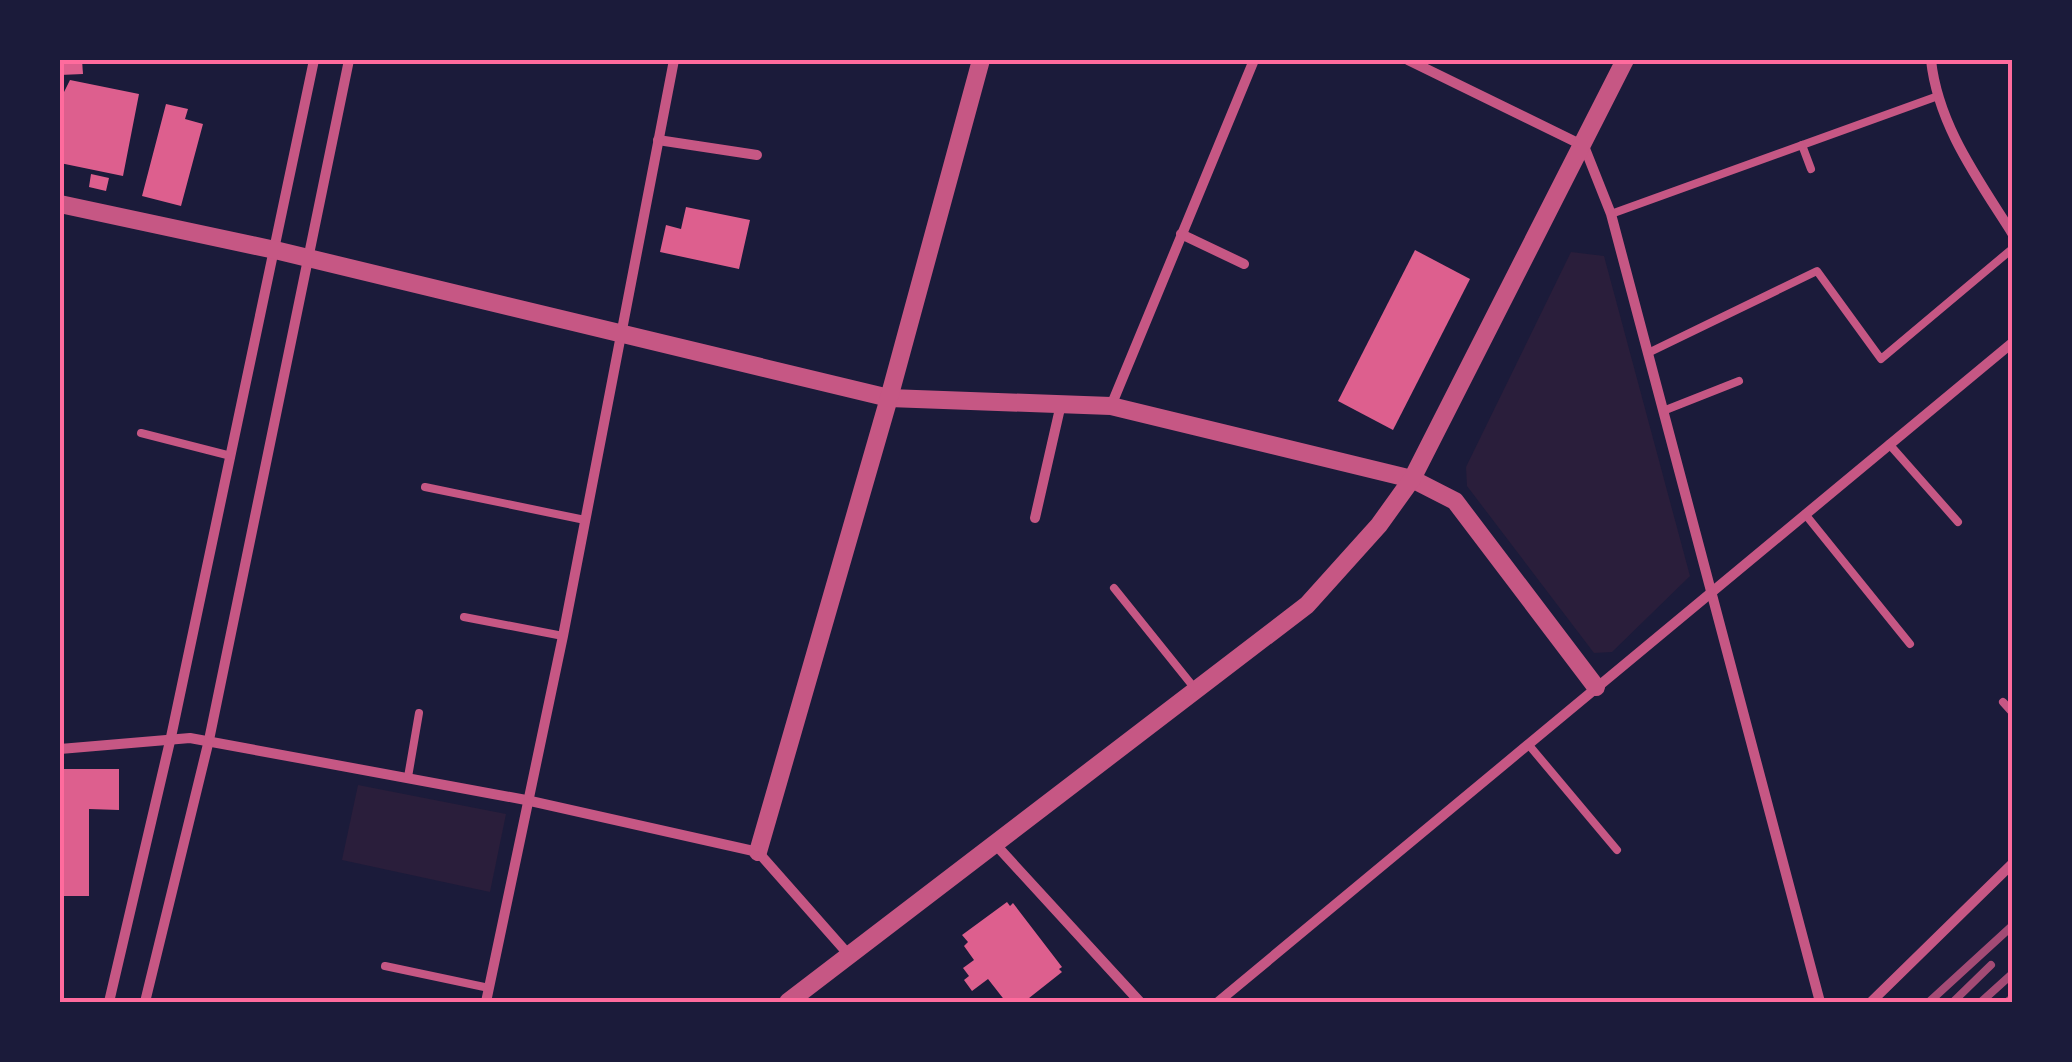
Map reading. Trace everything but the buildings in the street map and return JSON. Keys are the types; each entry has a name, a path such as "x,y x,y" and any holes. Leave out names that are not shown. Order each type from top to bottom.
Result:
{"street":[{"path":"110,1002 171,738 314,60"},
{"path":"144,1002 209,740 349,60"},
{"path":"486,1002 563,636 674,60"},
{"path":"758,852 981,60"},
{"path":"1111,406 1254,60"},
{"path":"1408,60 1584,146 1611,214 1820,1002"},
{"path":"788,1002 1308,605 1380,525 1412,479 1625,60"},
{"path":"1932,60 1938,96 1958,149 2012,233"},
{"path":"658,140 758,155"},
{"path":"60,204 274,250 888,398 1111,406 1412,479 1454,501 1596,688"},
{"path":"1182,234 1244,264"},
{"path":"1218,1002 2012,344"},
{"path":"1035,518 1061,404"},
{"path":"60,749 171,738 209,740 526,800 758,852 850,955"},
{"path":"996,845 1140,1002"},
{"path":"1871,1002 2012,864"}],"lane":[{"path":"1611,214 1938,96"},
{"path":"1802,145 1811,169"},
{"path":"1648,353 1817,271 1881,359 2012,250"},
{"path":"1663,411 1739,382"},
{"path":"141,433 231,456"},
{"path":"1890,444 1958,522"},
{"path":"424,487 584,520"},
{"path":"1806,514 1910,644"},
{"path":"1114,588 1197,691"},
{"path":"464,617 563,636"},
{"path":"2003,702 2012,712"},
{"path":"408,776 419,713"},
{"path":"1528,744 1617,850"},
{"path":"384,966 489,988"}],"shaded area":[{"path":"1571,252 1604,256 1690,576 1612,652 1594,653 1467,486 1466,467"},
{"path":"358,785 506,814 490,892 342,860"}],"railway":[{"path":"1929,1002 2012,926"},
{"path":"1953,1002 1991,965"},
{"path":"1981,1002 2012,974"},
{"path":"2007,1002 2012,998"}]}
